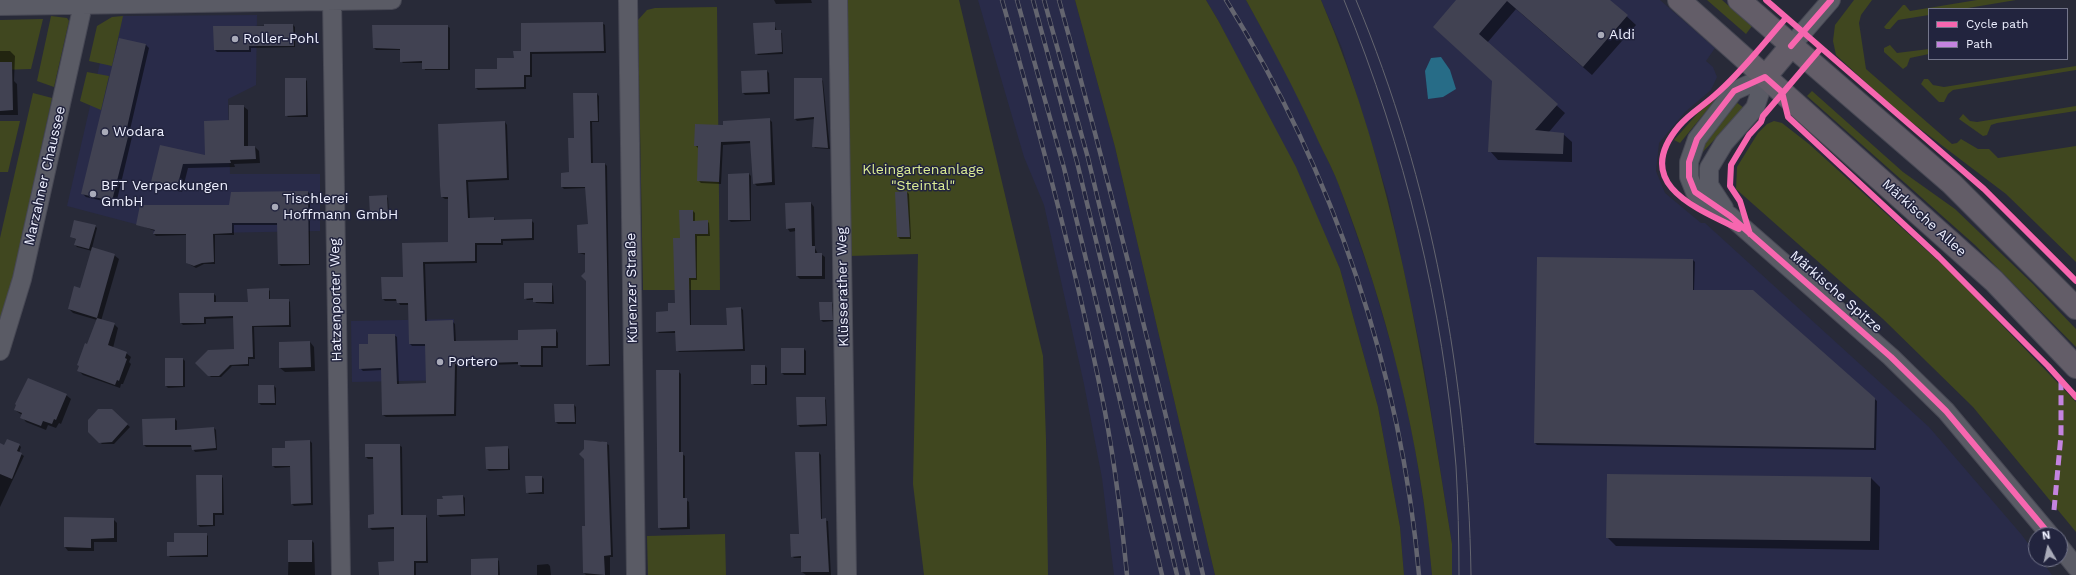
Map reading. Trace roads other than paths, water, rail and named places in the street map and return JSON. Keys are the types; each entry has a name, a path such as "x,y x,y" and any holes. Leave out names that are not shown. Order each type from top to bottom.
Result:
{"main road":[{"name":"Märkische Allee","path":"1679,0 1994,281 2076,367"},
{"path":"1739,0 1952,184 2076,308"},
{"path":"1765,77 1791,46"}],"street":[{"path":"0,6 84,2 392,0"},
{"name":"Kürenzer Straße","path":"628,0 636,575"},
{"name":"Klüsserather Weg","path":"838,0 847,575"},
{"path":"1791,46 1831,0"},
{"name":"Hatzenporter Weg","path":"332,1 341,575"},
{"name":"Marzahner Chaussee","path":"0,351 22,279 84,2"},
{"name":"Märkische Spitze","path":"1765,77 1734,91 1697,139 1689,162 1689,177 1695,192 1730,216 1891,357 1946,411 2043,527"},
{"name":"Märkische Spitze","path":"1730,216 1709,186 1709,168 1724,143 1755,108 1765,77"},
{"path":"2068,557 2076,567"}],"tram line":[{"path":"1344,0 1366,56 1403,171 1431,288 1442,347 1456,466 1459,575"},
{"path":"1356,0 1383,69 1406,139 1425,210 1441,282 1453,355 1462,428 1468,501 1471,575"}],"railway":[{"path":"1002,0 1055,195 1091,343 1106,415 1120,506 1127,575"},
{"path":"1017,0 1064,168 1162,575"},
{"path":"1033,0 1077,162 1177,575"},
{"path":"1044,0 1088,158 1188,575"},
{"path":"1059,0 1098,143 1203,575"},
{"path":"1226,0 1265,66 1299,134 1330,204 1356,276 1378,349 1396,424 1410,499 1419,575"}],"place":[{"name":"Aldi","path":"1601,35"},
{"name":"Roller-Pohl","path":"235,39"},
{"name":"Wodara","path":"105,132"},
{"name":"BFT Verpackungen GmbH","path":"93,194"},
{"name":"Tischlerei Hoffmann GmbH","path":"275,207"},
{"name":"Portero","path":"440,362"}],"park label":[{"name":"Kleingartenanlage \"Steintal\"","path":"923,178"}]}
